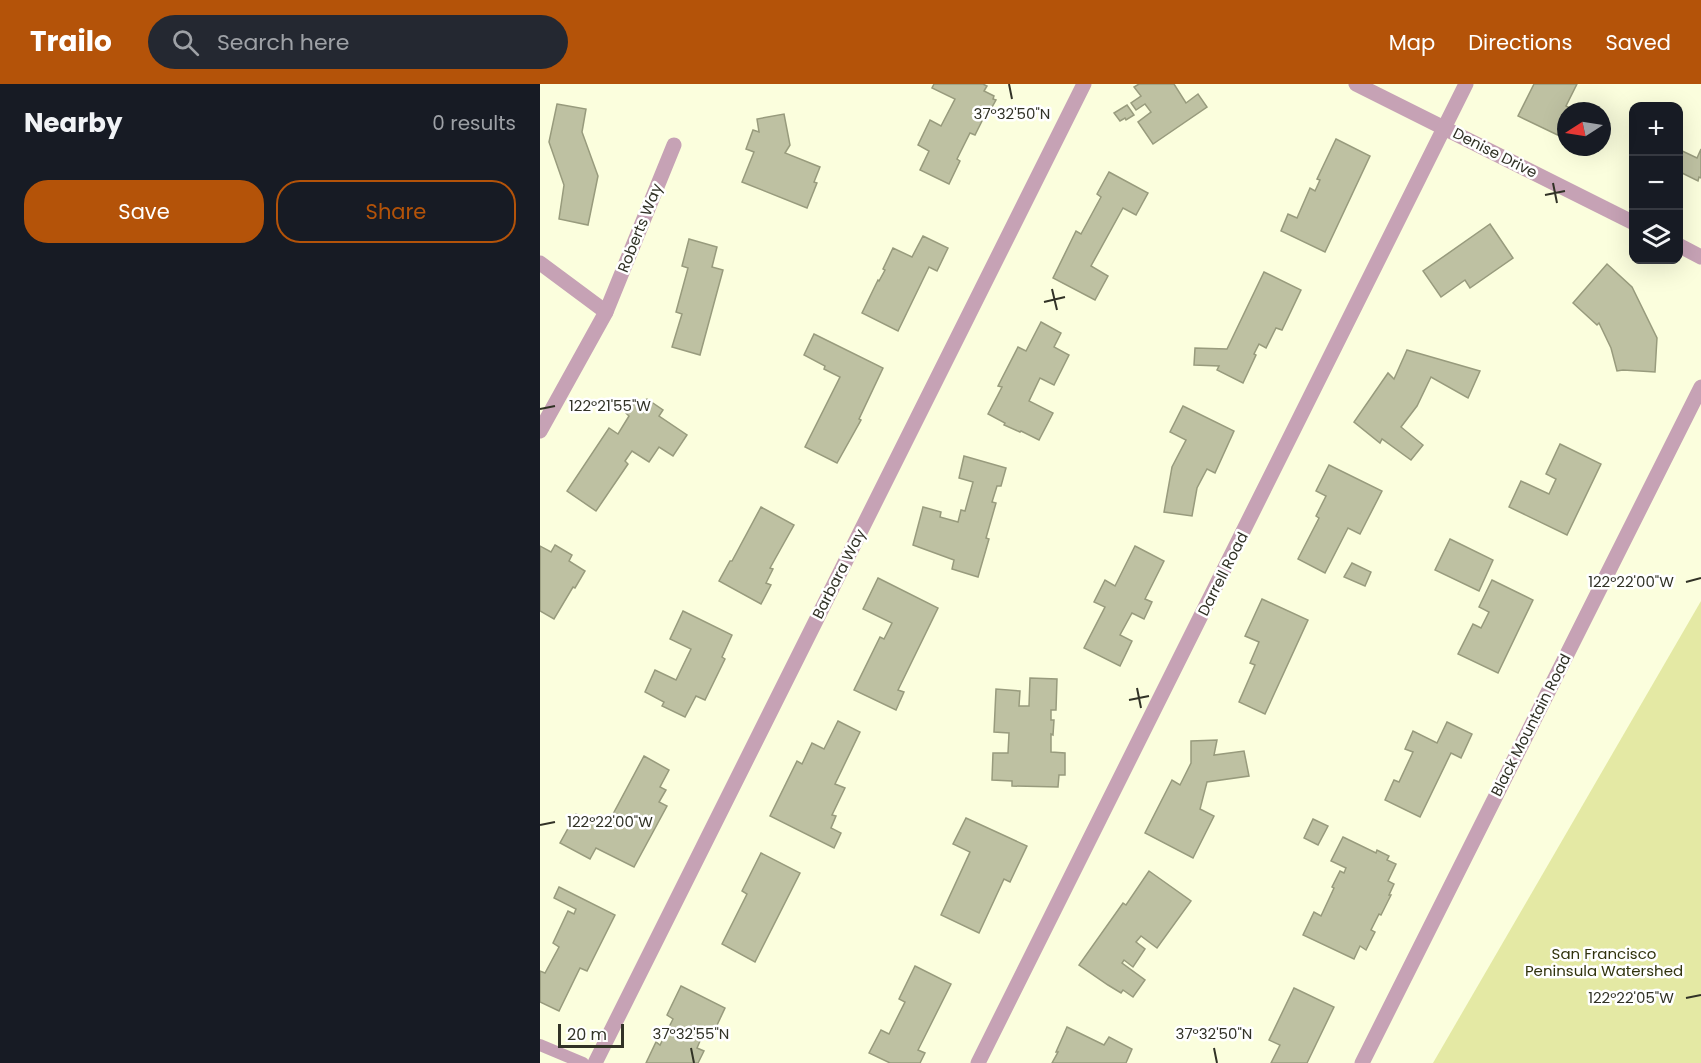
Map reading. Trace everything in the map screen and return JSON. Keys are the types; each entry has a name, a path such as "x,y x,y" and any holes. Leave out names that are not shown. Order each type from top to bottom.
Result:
{"street":[{"name":"Barbara Way","path":"595,1063 1084,84"},
{"name":"Denise Drive","path":"1356,84 1629,220"},
{"name":"Darrell Road","path":"978,1063 1466,84"},
{"name":"Roberts Way","path":"540,430 606,312 674,145"},
{"path":"1683,247 1701,256"},
{"path":"540,263 606,312"},
{"name":"Black Mountain Road","path":"1362,1063 1701,387"}],"lane":[{"path":"540,1045 583,1063"}],"green space":[{"name":"San Francisco Peninsula Watershed","path":"1701,601 1701,1063 1433,1063"}],"building":[{"path":"934,84 983,84 987,86 984,91 994,96 993,99 996,100 975,135 970,133 957,159 960,161 949,184 920,170 929,151 918,145 930,120 941,126 955,99 932,88"},
{"path":"1139,84 1174,84 1186,103 1198,94 1207,107 1153,144 1138,122 1151,112 1145,104 1136,110 1131,103 1141,96 1134,87"},
{"path":"1534,84 1577,84 1568,102 1557,102 1557,135 1518,116"},
{"path":"557,104 586,109 582,132 598,176 588,225 559,219 564,185 549,142"},
{"path":"1127,105 1134,115 1120,121 1114,113"},
{"path":"784,114 790,145 785,153 820,167 814,182 817,183 807,208 742,182 754,152 746,149 753,130 759,132 757,119"},
{"path":"1336,139 1370,156 1325,252 1281,231 1288,214 1297,218 1310,188 1315,191 1320,180 1317,179"},
{"path":"1701,149 1701,178 1699,177 1698,181 1683,174 1683,151 1697,158"},
{"path":"1109,172 1148,193 1136,215 1123,208 1091,266 1108,276 1095,300 1053,278 1076,231 1081,234 1101,197 1097,194"},
{"path":"1490,224 1513,258 1470,288 1465,280 1441,297 1423,271"},
{"path":"923,236 948,248 937,271 929,267 898,331 862,313 885,270 883,269 893,248 912,257"},
{"path":"689,239 717,247 712,267 723,270 700,355 672,347 682,314 676,312 688,268 682,266"},
{"path":"1607,264 1632,287 1657,338 1655,372 1617,371 1611,348 1599,323 1597,325 1573,303"},
{"path":"1264,272 1301,290 1282,330 1276,328 1266,348 1259,344 1243,383 1217,370 1219,366 1194,365 1195,348 1227,349"},
{"path":"1041,322 1061,333 1054,347 1069,355 1054,385 1040,378 1029,401 1053,413 1039,440 1004,425 1005,423 988,414 1002,387 998,386 1018,347 1026,351"},
{"path":"814,334 883,368 859,419 861,420 837,463 805,447 840,377 804,355"},
{"path":"1407,350 1480,371 1468,398 1431,377 1417,406 1401,427 1423,445 1411,460 1382,439 1380,443 1354,422 1388,373 1394,379"},
{"path":"647,399 663,410 659,416 687,435 673,456 659,447 649,462 632,451 625,461 628,464 596,511 567,491 609,428 618,434 629,416 626,413 630,406"},
{"path":"1183,406 1234,431 1215,473 1207,469 1197,488 1192,516 1164,512 1172,467 1186,440 1170,432"},
{"path":"1560,444 1601,464 1567,535 1509,507 1521,481 1549,494 1556,479 1546,474"},
{"path":"964,456 1006,468 1001,486 997,486 992,502 996,503 978,577 952,569 954,560 913,545 923,507 941,512 940,517 958,522 961,510 965,511 973,482 959,478"},
{"path":"1329,465 1382,491 1360,534 1348,528 1325,573 1298,559 1319,518 1316,516 1326,496 1316,491"},
{"path":"761,507 794,525 770,568 773,569 766,583 771,585 761,604 719,581"},
{"path":"1450,539 1493,560 1479,591 1435,570"},
{"path":"555,545 572,555 569,561 585,571 554,619 540,611 540,546 551,552"},
{"path":"1135,546 1164,561 1145,599 1152,602 1144,619 1132,613 1120,635 1132,641 1120,666 1084,648 1105,607 1094,602 1105,580 1115,586"},
{"path":"1352,563 1371,572 1365,586 1344,577"},
{"path":"878,578 938,608 898,690 904,692 896,710 854,690 880,637 884,639 892,623 863,609"},
{"path":"1492,580 1533,600 1498,673 1458,654 1473,624 1481,628 1489,612 1479,607"},
{"path":"1262,599 1308,620 1265,714 1239,702 1255,665 1250,663 1259,642 1245,636"},
{"path":"683,611 732,635 722,657 725,659 705,700 696,696 685,717 662,706 664,702 645,692 655,670 676,680 691,649 670,639"},
{"path":"1030,678 1057,679 1056,710 1051,710 1051,720 1054,720 1051,752 1065,753 1065,775 1059,775 1058,787 1012,786 1012,781 992,780 993,753 1008,753 1009,733 994,732 996,689 1020,691 1019,706 1029,706"},
{"path":"838,721 860,732 835,784 845,788 832,815 836,816 831,828 841,833 834,848 770,816 797,761 802,764 812,743 824,749"},
{"path":"1447,722 1472,734 1461,758 1451,753 1420,817 1385,800 1394,780 1399,782 1413,752 1405,749 1413,731 1437,743"},
{"path":"1217,740 1214,755 1244,751 1249,776 1207,782 1200,809 1214,816 1193,858 1145,833 1172,780 1180,785 1191,763 1191,741"},
{"path":"644,756 669,770 660,787 666,790 659,802 667,806 634,867 596,848 590,859 560,843 576,814 605,829"},
{"path":"966,818 1027,846 1010,882 1004,879 979,933 941,915 970,852 953,844"},
{"path":"1313,819 1328,826 1318,845 1304,838"},
{"path":"1343,837 1376,853 1377,850 1389,856 1387,860 1396,864 1388,881 1394,884 1389,895 1391,895 1371,930 1375,932 1366,950 1360,946 1354,959 1303,935 1314,912 1321,916 1340,871 1344,873 1346,868 1331,861"},
{"path":"761,853 800,873 755,962 722,944 747,894 742,891"},
{"path":"1149,871 1191,901 1157,948 1141,936 1136,942 1145,949 1133,967 1124,960 1122,963 1145,980 1133,997 1123,990 1121,993 1079,965 1123,903 1126,905"},
{"path":"559,887 615,915 587,971 580,968 559,1011 540,1002 540,971 545,973 559,947 553,943 568,911 574,914 576,909 554,898"},
{"path":"915,966 951,984 918,1050 925,1053 920,1063 890,1063 869,1053 881,1030 889,1034 905,1002 899,999"},
{"path":"681,986 725,1008 711,1038 703,1034 697,1048 704,1051 698,1063 646,1063 656,1042 660,1045 673,1019 667,1015"},
{"path":"1294,988 1334,1007 1307,1063 1271,1063 1280,1045 1269,1040"},
{"path":"1067,1027 1104,1045 1109,1037 1132,1049 1126,1063 1052,1063"}]}
